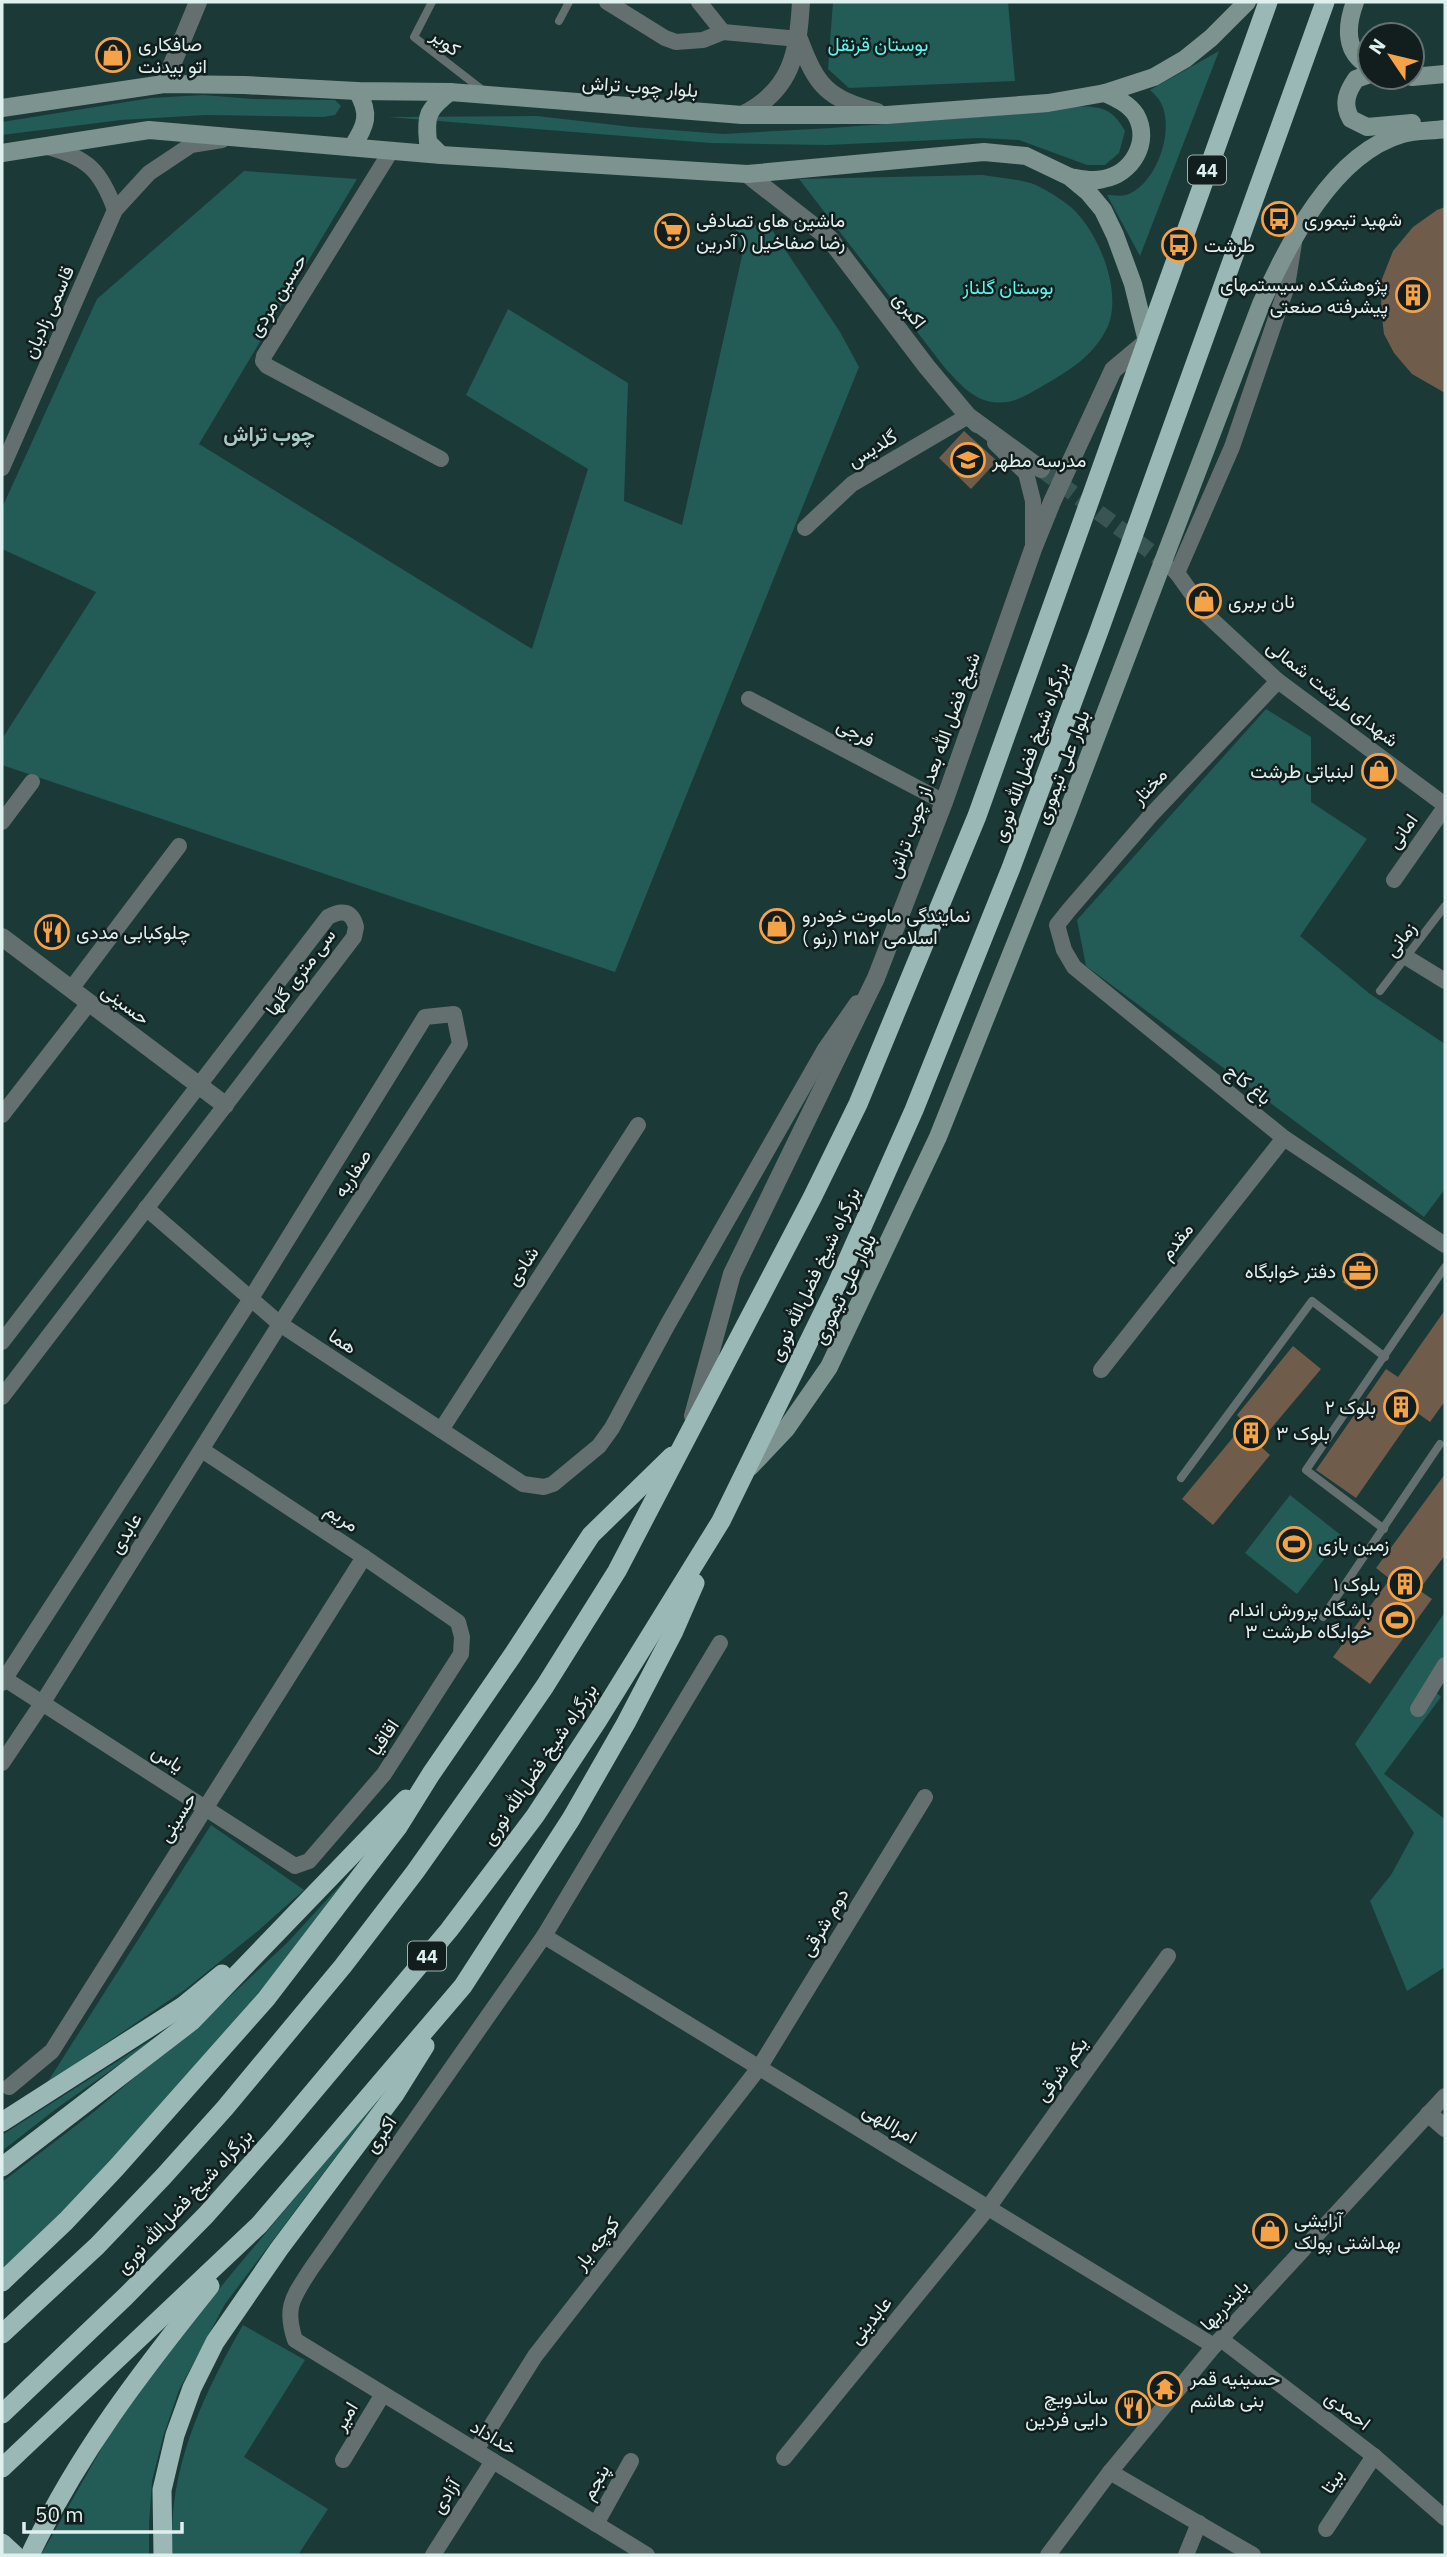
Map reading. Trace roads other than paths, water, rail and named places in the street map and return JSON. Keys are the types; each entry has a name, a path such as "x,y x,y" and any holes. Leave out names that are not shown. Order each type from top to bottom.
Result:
{"highway":[{"name":"بزرگراه شیخ فضل‌الله نوری","path":"2,2334 97,2246 163,2177 225,2108 343,1966 415,1872 545,1686 617,1571 812,1198 863,1091 977,816 1268,2"},
{"name":"بزرگراه شیخ فضل‌الله نوری","path":"2,2414 125,2297 206,2215 449,1930 535,1816 721,1521 835,1287 914,1110 1011,868 1325,2"},
{"path":"2,2282 117,2168 266,1999 398,1827 591,1535 685,1444"},
{"path":"163,2555 162,2490 175,2435 192,2388 215,2342 279,2249 395,2094 571,1819 626,1723 674,1631 721,1521"},
{"path":"2,2167 192,2021 431,1774"},
{"path":"2,2122 183,2006 278,1930"},
{"path":"30,2555 75,2470 144,2368 259,2225 463,1986"},
{"path":"2,2468 259,2225"},
{"path":"2,2543 15,2555"}],"main road":[{"name":"بلوار چوب‌ تراش","path":"2,108 164,84 450,92 742,115 887,115 1048,103 1104,93 1154,77 1185,59 1211,38 1247,2"},
{"path":"1355,2 1349,18 1349,44 1356,56"},
{"path":"1426,75 1445,74"},
{"path":"1356,79 1346,97 1348,113 1359,124 1383,127 1445,120"},
{"path":"352,147 361,134 366,116 365,104 357,91"},
{"path":"441,155 428,142 428,117 432,106 450,92"},
{"path":"1070,177 1102,180 1114,176 1128,167 1137,151 1142,135 1135,114 1118,99 1104,93"},
{"name":"بلوار علی تیموری","path":"748,1469 786,1429 829,1367 938,1137 1069,807 1261,304 1295,237 1319,199 1347,169 1372,149 1403,133 1445,129"},
{"path":"2,153 149,130 441,155 747,174 984,152 1026,156 1070,177 1088,192 1103,210 1133,284 1145,341"}],"street":[{"path":"164,84 198,2"},
{"path":"607,2 676,42 704,40 723,32 799,39"},
{"path":"699,2 723,32"},
{"path":"742,115 759,106 782,84 799,39 801,2"},
{"path":"799,39 814,75 831,94 847,104 887,115"},
{"name":"قاسمی زادیان","path":"2,468 115,210 149,173 191,145 233,138"},
{"path":"47,147 73,154 91,166 105,184 115,210"},
{"name":"حسین مردی","path":"391,151 263,361 267,366 441,459"},
{"name":"اکبری","path":"747,174 829,239 968,416 1041,470"},
{"name":"شهدای طرشت شمالی","path":"1295,237 1287,286 1232,447 1175,571 1207,615 1278,681 1445,806"},
{"name":"شیخ فضل الله بعد از چوب تراش","path":"685,1444 733,1274 876,978 944,802 1033,549 1113,370 1145,341"},
{"path":"968,416 1026,473 1033,501 1033,549"},
{"name":"گلدیس","path":"805,528 852,484 968,416"},
{"name":"مختار","path":"1057,925 1150,815 1278,681"},
{"name":"فرجی","path":"749,699 944,802"},
{"path":"2,822 32,782"},
{"name":"امانی","path":"1394,880 1445,806"},
{"path":"71,989 179,846"},
{"name":"سی متری گلها","path":"2,1342 328,917 337,912 350,915 356,927 354,937 2,1397"},
{"name":"باغ کاج","path":"1057,925 1064,950 1074,967 1284,1138 1445,1245"},
{"name":"حسینی","path":"2,937 225,1105"},
{"path":"1406,957 1445,981"},
{"name":"هما","path":"146,1208 280,1324 523,1484 544,1488 560,1479 599,1446 612,1428 668,1324 825,1049 876,978"},
{"path":"2,1115 89,1003"},
{"name":"صفاریه","path":"250,1300 425,1017 454,1014 460,1044 280,1324"},
{"name":"شادی","path":"440,1430 638,1125"},
{"name":"مقدم","path":"1101,1370 1284,1138"},
{"name":"عابدی","path":"3,1681 250,1300"},
{"name":"عابدی","path":"2,1763 280,1324"},
{"name":"مریم","path":"202,1450 458,1622"},
{"name":"حسینی","path":"6,2085 52,2051 364,1557"},
{"name":"اقاقیا","path":"309,1861 384,1774 461,1654 462,1637 458,1622"},
{"name":"اکبری","path":"320,2356 295,2340 288,2320 292,2299 544,1936 720,1643"},
{"path":"1418,1709 1445,1665"},
{"name":"یاس","path":"3,1681 43,1702 295,1866 309,1861"},
{"name":"دوم شرقی","path":"759,2068 925,1797"},
{"name":"امراللهی","path":"544,1936 988,2208 1218,2343"},
{"name":"یکم شرقی","path":"988,2208 1168,1956"},
{"name":"کوچه یار","path":"476,2451 536,2356 759,2068"},
{"name":"بایندریها","path":"1048,2555 1110,2472 1218,2343 1445,2096"},
{"path":"1429,2113 1445,2128"},
{"name":"عابدینی","path":"784,2458 988,2208"},
{"name":"احمدی","path":"1218,2343 1374,2456 1445,2518"},
{"name":"خداداد","path":"320,2356 647,2555"},
{"name":"امیر","path":"342,2460 383,2394"},
{"name":"بیتا","path":"1326,2529 1374,2456"},
{"name":"پنجم","path":"596,2524 631,2460"},
{"name":"آزادی","path":"433,2555 493,2461"},
{"path":"1110,2472 1253,2555"},
{"path":"1186,2555 1199,2523"}],"lane":[{"name":"کویر","path":"432,2 414,37 491,96"},
{"path":"559,21 569,2"},
{"name":"زمانی","path":"1380,991 1445,906"},
{"path":"1384,1529 1306,1470 1445,1267"},
{"path":"1181,1478 1312,1301 1385,1357"},
{"path":"1323,1617 1440,1444"}],"tunnel":[{"path":"1041,469 1171,567"}],"place":[{"name":"صافکاری اتو بیدنت","path":"113,55"},
{"name":"شهید تیموری","path":"1279,219"},
{"name":"ماشین های تصادفی رضا صفاخیل ( آدرین","path":"672,231"},
{"name":"طرشت","path":"1179,245"},
{"name":"پژوهشکده سیستمهای پیشرفته صنعتی","path":"1413,295"},
{"name":"مدرسه مطهر","path":"968,460"},
{"name":"نان بربری","path":"1204,601"},
{"name":"لبنیاتی طرشت","path":"1379,771"},
{"name":"نمایندگی ماموت خودرو ( رنو) اسلامی ۲۱۵۲","path":"777,926"},
{"name":"چلوکبابی مددی","path":"52,932"},
{"name":"دفتر خوابگاه","path":"1360,1271"},
{"name":"بلوک ۲","path":"1401,1407"},
{"name":"بلوک ۳","path":"1251,1433"},
{"name":"زمین بازی","path":"1294,1544"},
{"name":"بلوک ۱","path":"1405,1584"},
{"name":"باشگاه پرورش اندام خوابگاه طرشت ۳","path":"1397,1620"},
{"name":"آرایشی بهداشتی پولک","path":"1270,2231"},
{"name":"حسینیه قمر بنی هاشم","path":"1165,2389"},
{"name":"ساندویچ دایی فردین","path":"1133,2408"}],"district":[{"name":"چوب تراش","path":"269,433"}],"park label":[{"name":"بوستان قرنقل","path":"878,44"},
{"name":"بوستان گلناز","path":"1008,287"}]}
